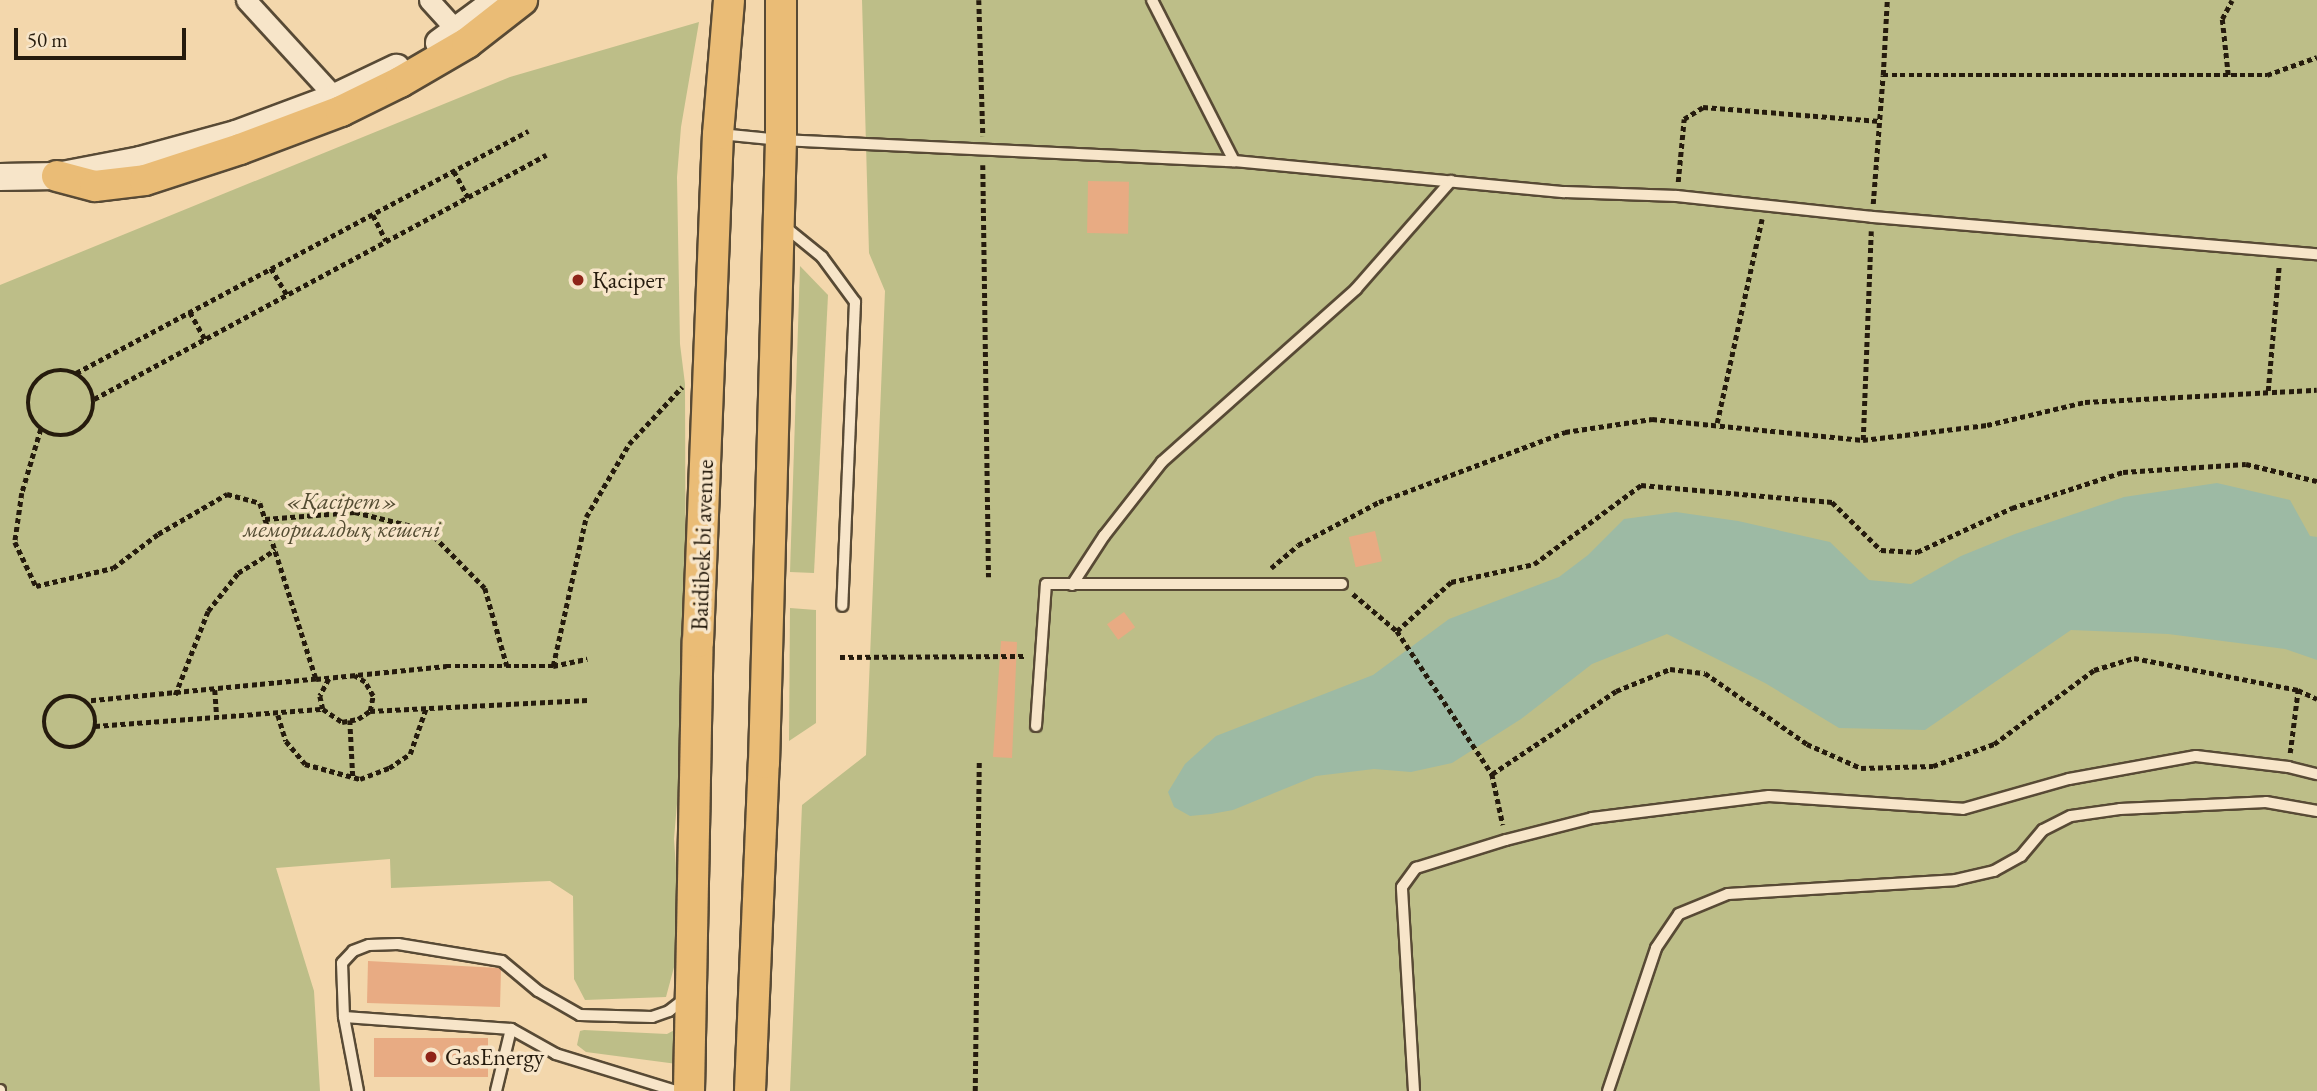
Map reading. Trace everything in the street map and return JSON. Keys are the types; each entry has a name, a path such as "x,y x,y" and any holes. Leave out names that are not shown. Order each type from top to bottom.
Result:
{"main road":[{"path":"0,177 57,176 139,160 236,134 335,97 393,70 458,32 497,0"},
{"path":"57,176 95,186 145,180 240,149 341,111 400,82 467,43 522,0"},
{"name":"Baidibek bi avenue","path":"689,1091 698,642 718,134 729,0"},
{"path":"750,1091 764,763 781,140 781,0"}],"street":[{"path":"246,0 335,97"},
{"path":"429,0 458,32"}],"lane":[{"path":"1152,0 1234,162"},
{"path":"718,134 781,140 1234,162 1565,192 1677,196 1872,218 2317,254"},
{"path":"1072,585 1104,536 1162,462 1356,289 1451,181"},
{"path":"778,222 822,257 855,302 842,606"},
{"path":"1036,726 1046,584 1342,584"},
{"path":"1414,1091 1402,887 1416,868 1506,840 1592,818 1769,796 1963,808 2069,779 2196,756 2288,767 2317,774"},
{"path":"1608,1091 1656,948 1679,914 1728,894 1968,877 1994,871 2021,856 2043,830 2071,816 2120,808 2266,802 2317,811"},
{"path":"358,1091 344,1017 342,963 353,951 369,946 398,944 442,949 502,961 538,991 580,1015 652,1017 669,1011 693,993"},
{"path":"344,1017 511,1030 556,1054 676,1091"},
{"path":"496,1091 511,1030"}],"path":[{"path":"979,0 989,577"},
{"path":"1863,440 1872,218 1887,0"},
{"path":"2228,75 2222,19 2232,0"},
{"path":"1883,75 2267,75 2317,57"},
{"path":"1677,196 1684,120 1703,107 1879,121"},
{"path":"76,373 91,388 94,399 89,420 72,434 61,436 41,429 29,412 27,401 35,382 54,370 76,373 528,131"},
{"path":"94,399 546,155"},
{"path":"454,171 468,197"},
{"path":"1717,423 1765,206"},
{"path":"373,215 386,241"},
{"path":"2268,391 2281,251"},
{"path":"271,268 287,295"},
{"path":"190,312 205,339"},
{"path":"553,666 586,517 629,444 685,384"},
{"path":"1252,584 1298,545 1379,502 1565,432 1652,419 1717,423 1863,440 1987,425 2085,402 2317,390"},
{"path":"41,429 22,493 15,542 36,586 113,568 158,534 227,494 260,503 316,679"},
{"path":"1397,631 1451,582 1534,564 1641,485 1832,502 1881,550 1917,552 2012,508 2123,472 2246,464 2317,481"},
{"path":"265,519 355,512 428,530 485,589 508,666"},
{"path":"175,695 208,611 238,573 275,550"},
{"path":"1342,584 1397,631 1492,774 1506,840"},
{"path":"839,657 1041,656"},
{"path":"1492,774 1616,691 1670,669 1705,673 1807,744 1861,768 1933,766 1994,744 2094,670 2134,658 2298,690 2317,699"},
{"path":"88,701 97,720 90,740 71,749 51,742 43,723 50,703 69,694 88,701 175,695 437,666 553,666 587,659"},
{"path":"354,675 365,682 373,696 370,711"},
{"path":"323,709 320,696 329,678"},
{"path":"215,690 217,719"},
{"path":"2288,767 2298,690"},
{"path":"95,726 278,715 323,709 342,722 370,711 588,700"},
{"path":"278,715 286,741 305,764 360,779 389,768 410,754 426,708"},
{"path":"350,720 353,777"},
{"path":"975,1091 979,760"}],"green space":[{"path":"862,0 2317,0 2317,1091 790,1091 802,805 866,755 885,291 869,253"},
{"name":"«Қасірет» мемориалдық кешені","path":"699,22 681,127 677,177 680,344 685,384 686,697 674,839 681,941 666,997 585,1000 574,979 573,896 550,881 391,888 390,859 276,868 314,991 320,1091 0,1091 0,285 510,77"},
{"path":"800,266 828,295 814,573 790,572"},
{"path":"790,608 816,610 816,723 789,741"},
{"path":"682,1026 677,1064 586,1052 577,1045 580,1031 584,1030 667,1034"}],"shaded area":[{"path":"2217,483 2290,500 2310,536 2317,537 2317,660 2285,649 2168,634 2071,630 1925,730 1839,728 1765,683 1667,634 1592,664 1521,719 1452,763 1411,772 1374,769 1316,776 1233,810 1211,814 1190,816 1174,807 1168,792 1185,764 1216,736 1373,675 1449,619 1559,577 1588,555 1624,519 1676,512 1738,521 1830,542 1869,580 1911,584 1961,556 2015,534 2124,497"}],"building":[{"path":"1088,181 1129,182 1128,234 1087,233"},
{"path":"1375,531 1382,561 1356,567 1349,537"},
{"path":"1124,612 1135,627 1118,640 1107,624"},
{"path":"1001,641 1017,642 1012,758 993,757"},
{"path":"368,961 499,968 500,1007 367,1003"},
{"name":"GasEnergy","path":"374,1038 488,1038 488,1077 374,1077"}],"place":[{"name":"Қасірет","path":"578,280"},
{"name":"GasEnergy","path":"431,1057"}]}
